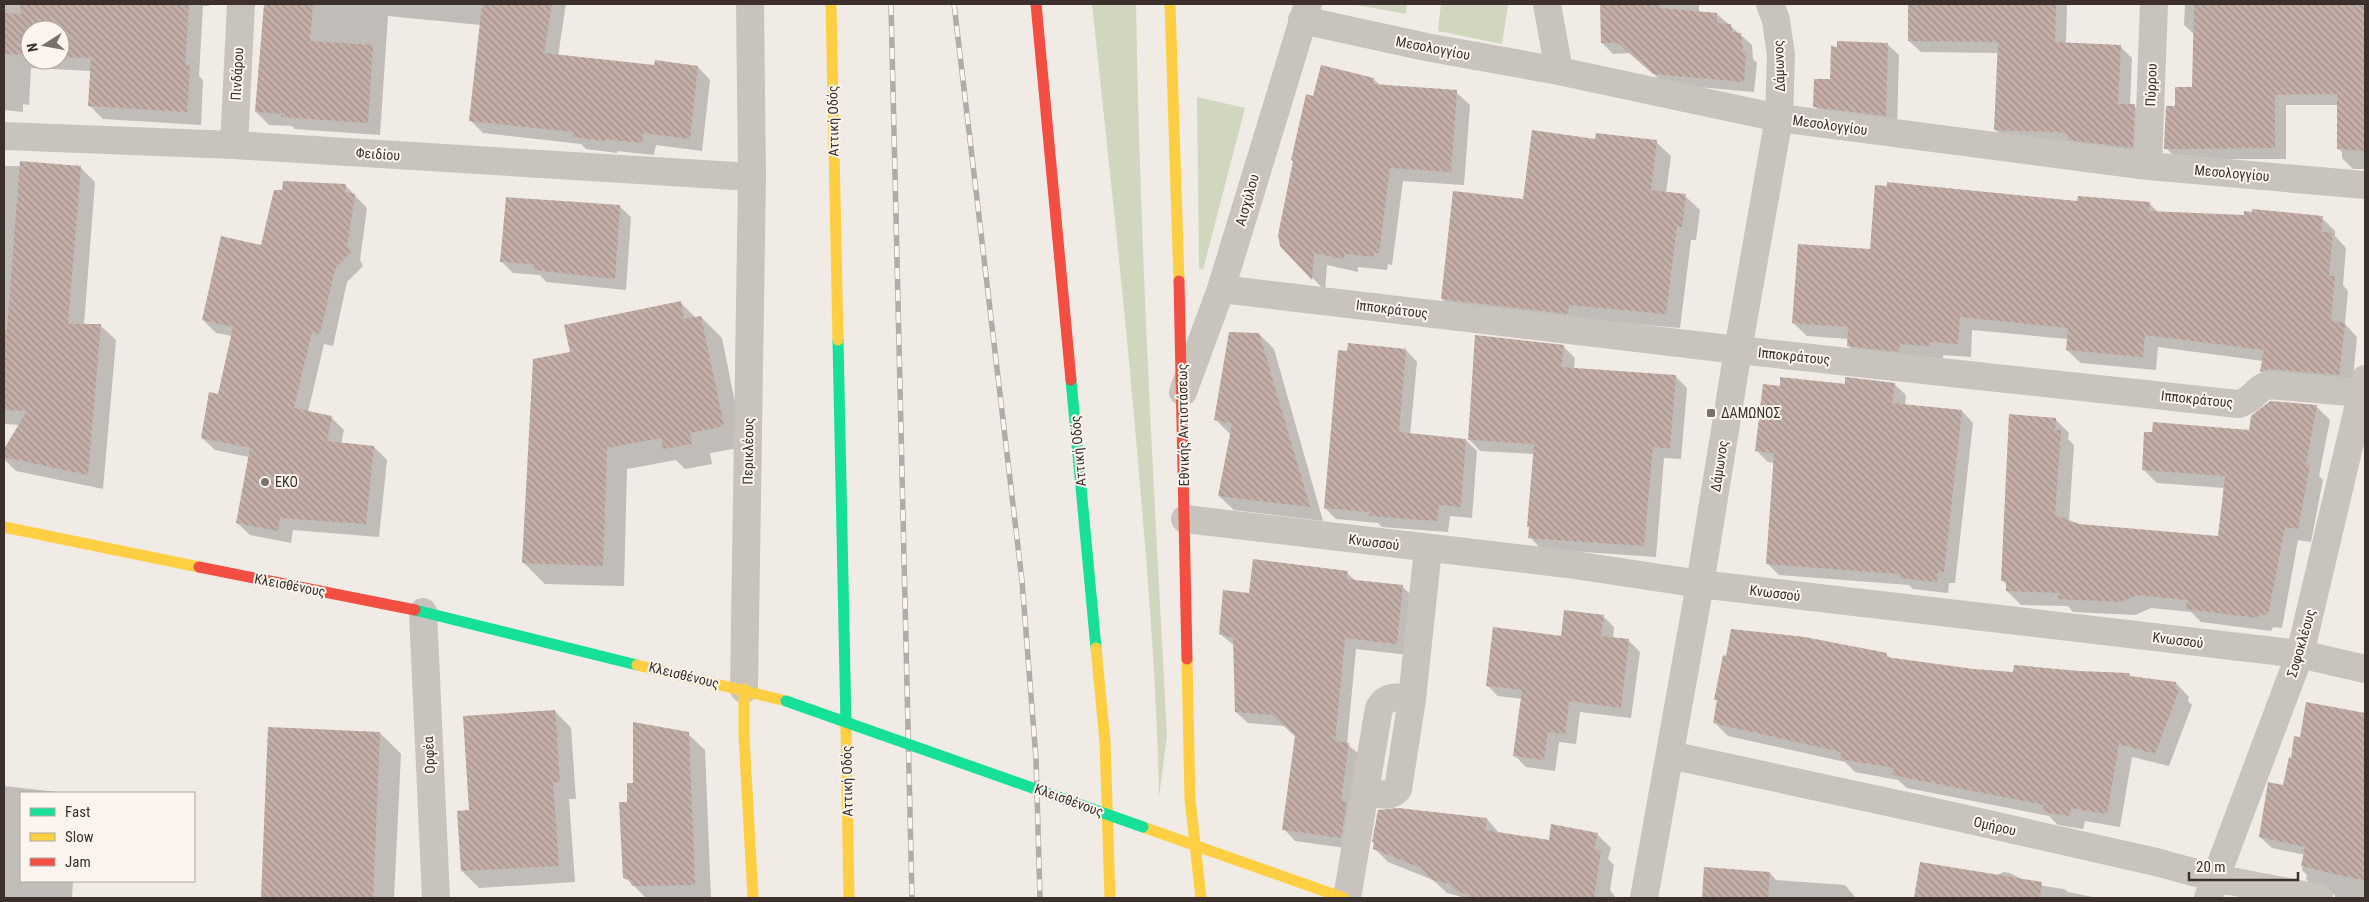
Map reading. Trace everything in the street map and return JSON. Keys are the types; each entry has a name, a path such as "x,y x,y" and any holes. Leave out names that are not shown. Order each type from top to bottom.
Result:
{"main road":[{"name":"Αττική Οδός","path":"831,4 849,898"},
{"name":"Αττική Οδός","path":"1036,4 1105,742 1110,898"},
{"name":"Εθνικής Αντιστάσεως","path":"1170,4 1182,394 1190,799 1201,898"},
{"name":"Κλεισθένους","path":"4,526 423,612 744,689 786,701 1345,898"},
{"name":"Περικλέους","path":"744,689 744,736 753,898"}],"street":[{"name":"Πινδάρου","path":"234,145 240,4"},
{"name":"Περικλέους","path":"744,689 752,177 750,4"},
{"path":"1547,4 1560,71"},
{"name":"Δάμωνος","path":"1644,898 1700,584 1738,350 1779,118 1781,55 1776,20 1770,4"},
{"name":"Πύρρου","path":"2148,166 2154,4"},
{"name":"Αισχύλου","path":"1182,394 1221,289 1305,12"},
{"name":"Μεσολογγίου","path":"1305,12 1426,47 1560,71 1779,118 2148,166 2365,186"},
{"name":"Φειδίου","path":"4,136 234,145 752,177"},
{"name":"Ιπποκράτους","path":"1221,289 1738,350 2238,404 2252,399 2261,387 2268,385 2363,386"},
{"name":"Σοφοκλέους","path":"2212,888 2300,654 2333,521 2363,386"},
{"name":"Κνωσσού","path":"1185,518 1428,549 1568,564 1700,584 2300,654 2365,669"},
{"path":"1345,898 1366,792 1388,795 1398,789 1412,699 1428,549"},
{"name":"Ορφέα","path":"423,612 436,898"},
{"name":"Ομήρου","path":"1670,755 2156,862 2212,888 2319,898"}],"green space":[{"path":"1092,4 1136,4 1144,278 1167,736 1159,797 1149,602 1135,426"},
{"path":"1351,4 1407,4 1406,14"},
{"path":"1441,4 1508,5 1502,44 1438,31"},
{"path":"1197,97 1245,108 1203,270 1199,268"}],"building":[{"path":"20,4 189,4 185,65 190,65 187,112 88,106 91,58 70,57 70,20 20,20 20,55 4,54 4,13 21,14"},
{"path":"264,4 313,4 310,41 373,45 368,123 281,117 281,114 255,112"},
{"path":"482,4 552,4 544,53 654,65 655,60 698,66 690,139 643,133 642,143 605,139 605,141 572,137 573,132 469,121"},
{"path":"1600,4 1660,4 1660,8 1717,13 1717,23 1731,24 1732,32 1741,33 1743,51 1746,51 1744,82 1653,74 1618,43 1601,43"},
{"path":"1908,4 2056,4 2055,42 2121,45 2118,104 2135,104 2133,148 2068,140 2067,134 2057,132 1994,130 1998,42 1908,41"},
{"path":"2194,4 2365,4 2365,151 2337,149 2337,94 2275,95 2275,148 2164,149 2166,106 2175,106 2175,87 2192,87"},
{"path":"1837,41 1888,43 1886,116 1813,107 1814,79 1830,79 1831,46 1837,47"},
{"path":"1321,65 1374,78 1373,84 1457,90 1451,172 1390,168 1379,253 1375,252 1373,257 1345,254 1344,259 1314,253 1312,280 1280,246 1278,235 1293,161 1291,160 1306,94 1313,96"},
{"path":"1532,130 1595,139 1596,133 1657,140 1651,190 1686,194 1682,227 1677,226 1666,314 1569,305 1568,314 1441,299 1453,191 1523,199"},
{"path":"20,161 81,166 68,324 101,324 88,475 4,457 4,449 27,411 4,410 4,330 7,330"},
{"path":"283,181 346,184 345,192 355,194 347,246 351,252 335,269 320,334 312,332 294,408 332,416 327,441 374,446 366,524 280,518 278,531 236,523 250,448 201,438 209,392 218,394 233,327 202,320 221,236 261,245 274,190 282,190"},
{"path":"1887,182 2077,201 2078,196 2150,202 2149,211 2244,215 2244,211 2252,212 2252,209 2323,216 2321,232 2333,233 2329,276 2335,276 2331,321 2345,323 2339,375 2269,369 2260,372 2264,350 2145,335 2143,357 2066,350 2068,328 1960,317 1958,344 1930,342 1930,346 1900,344 1899,352 1847,346 1848,327 1792,323 1798,244 1870,249 1875,185 1887,186"},
{"path":"506,197 620,205 615,279 534,270 534,264 500,262"},
{"path":"681,301 684,319 701,316 724,426 690,433 692,444 663,449 661,438 607,448 603,566 522,563 533,359 570,352 564,325"},
{"path":"1229,332 1259,333 1310,507 1218,496 1232,424 1214,420"},
{"path":"1475,335 1564,345 1561,367 1676,375 1670,449 1653,447 1644,546 1528,538 1529,527 1527,527 1534,444 1468,440"},
{"path":"1348,343 1406,349 1399,432 1466,439 1461,507 1439,505 1437,521 1369,516 1370,512 1324,508 1338,350 1347,351"},
{"path":"1780,377 1845,384 1845,377 1895,383 1892,403 1962,410 1944,572 1938,572 1937,582 1900,578 1900,574 1766,564 1774,453 1755,451 1763,384 1780,386"},
{"path":"2270,401 2317,405 2306,464 2310,465 2298,529 2285,527 2268,615 2260,614 2258,618 2186,609 2187,600 2137,595 2121,602 2058,599 2059,593 2006,591 2006,581 2001,581 2009,414 2056,418 2055,430 2061,430 2055,515 2079,524 2218,536 2225,476 2142,470 2144,432 2152,432 2153,422 2249,430 2251,416"},
{"path":"1253,559 1348,571 1346,579 1403,585 1397,644 1345,638 1335,741 1349,743 1341,801 1347,802 1341,838 1282,830 1295,736 1272,715 1235,712 1233,638 1219,634 1223,590 1249,593"},
{"path":"1564,610 1604,615 1601,636 1629,639 1621,708 1569,701 1565,734 1548,732 1544,760 1513,756 1522,690 1486,686 1493,627 1561,636"},
{"path":"1731,629 1805,637 1887,653 1886,657 1974,669 2013,672 2014,665 2129,673 2130,676 2176,682 2175,689 2179,690 2155,754 2119,744 2107,814 2071,808 2070,816 2043,812 2044,805 1892,775 1894,768 1840,759 1841,752 1713,723 1717,700 1714,700 1723,655 1726,656"},
{"path":"2306,702 2365,713 2365,881 2301,866 2305,847 2259,837 2268,782 2283,785 2289,757 2291,758 2294,736 2300,737"},
{"path":"555,710 560,782 553,783 559,866 461,871 457,811 469,810 463,716"},
{"path":"633,722 689,732 695,885 632,886 630,881 623,878 619,802 627,802 627,783 633,783"},
{"path":"268,727 380,732 373,898 261,898"},
{"path":"1398,808 1487,818 1485,830 1549,840 1551,824 1598,833 1594,849 1601,851 1594,898 1474,898 1453,889 1450,884 1432,880 1421,868 1373,849 1374,842 1372,842 1378,810"},
{"path":"1920,862 2042,882 2040,898 1914,898"},
{"path":"1704,867 1770,872 1768,898 1702,898"}],"railway":[{"path":"891,4 912,898"},
{"path":"954,4 1022,581 1036,759 1040,898"}],"traffic: fast":[{"path":"838,340 846,725"},
{"path":"1071,380 1096,648"},
{"path":"415,610 637,665"},
{"path":"786,701 1143,827"}],"traffic: slow":[{"path":"831,4 838,340"},
{"path":"1170,4 1179,281"},
{"path":"4,527 199,567"},
{"path":"1096,648 1105,742 1110,898"},
{"path":"1187,659 1190,799 1201,898"},
{"path":"637,665 786,701"},
{"path":"744,689 744,736 753,898"},
{"path":"846,725 849,898"},
{"path":"1143,827 1344,898"}],"traffic: jam":[{"path":"1036,4 1071,380"},
{"path":"1179,281 1187,659"},
{"path":"199,567 415,610"}],"place":[{"name":"ΔΑΜΩΝΟΣ","path":"1711,413"},
{"name":"ΕΚΟ","path":"265,482"}]}
